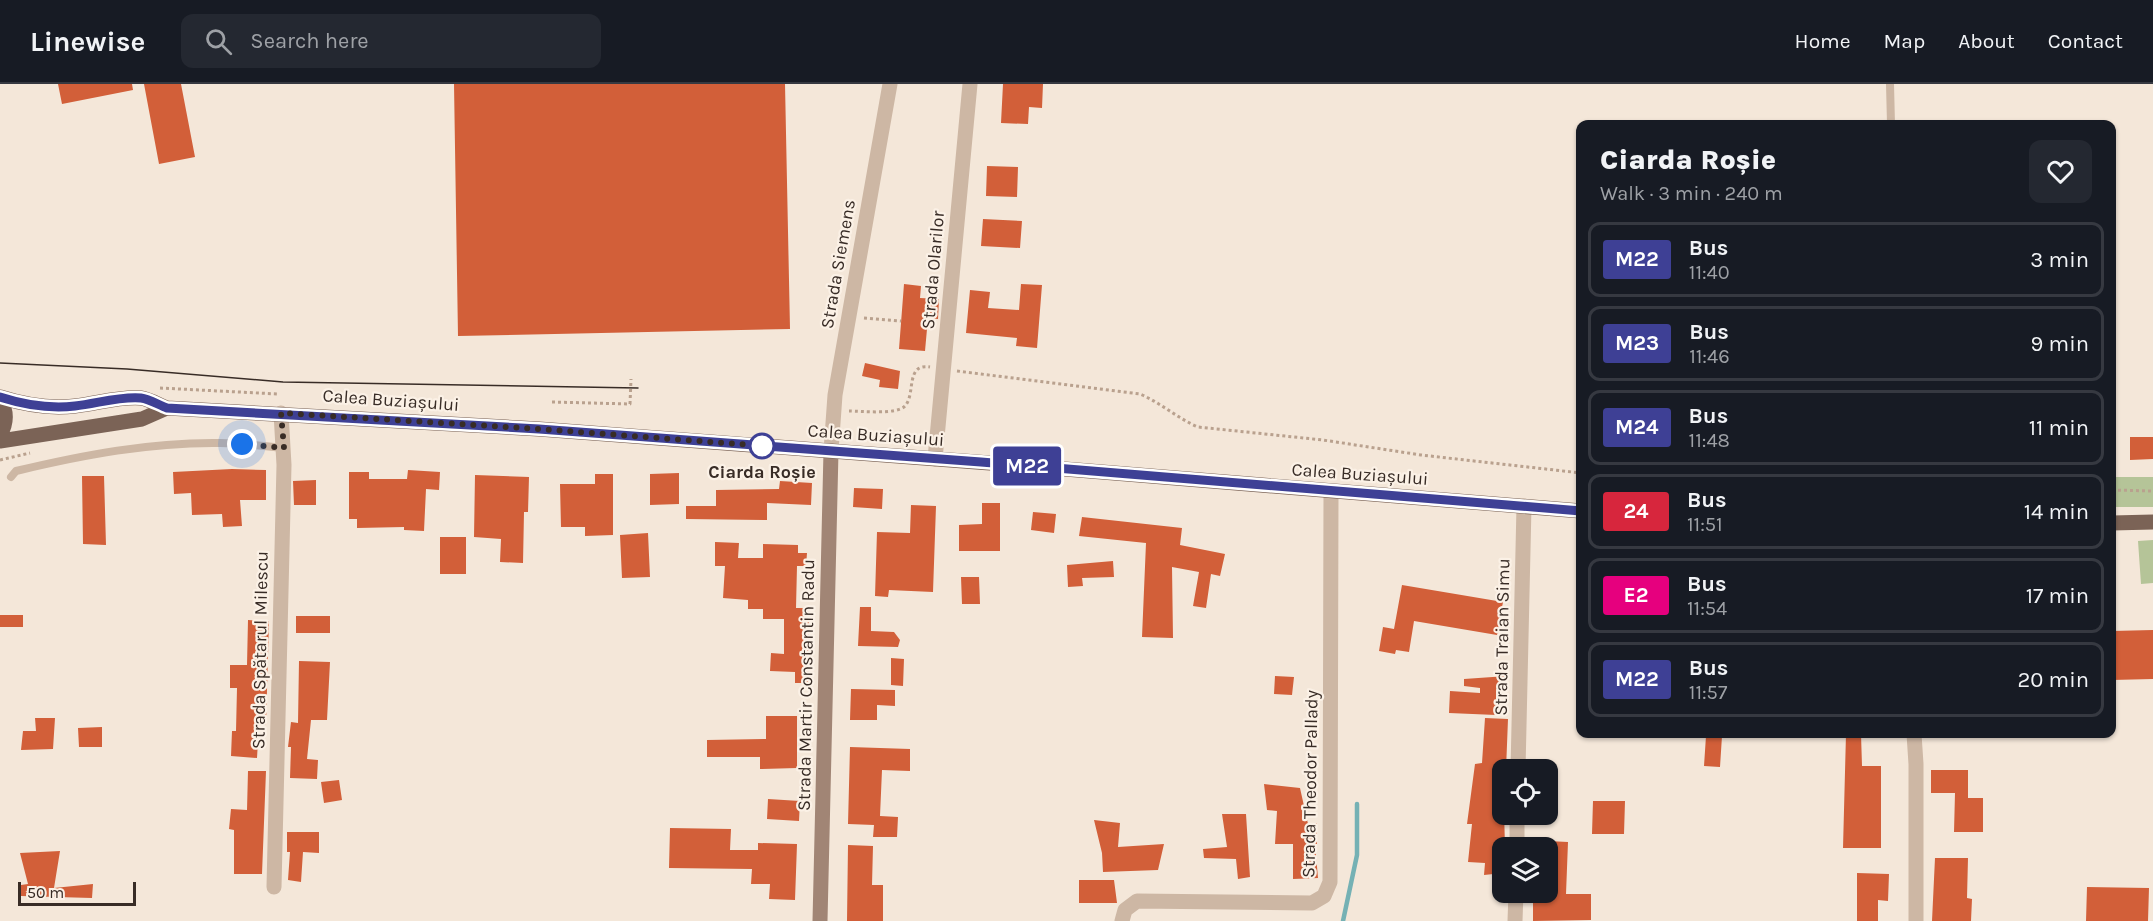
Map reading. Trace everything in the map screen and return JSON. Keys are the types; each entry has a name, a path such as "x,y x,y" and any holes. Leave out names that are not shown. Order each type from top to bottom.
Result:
{"main road":[{"name":"Calea Buziașului","path":"0,398 44,407 141,398 167,408 539,429 1576,511"},
{"path":"0,398 6,423 0,435"},
{"name":"Calea Buziașului","path":"0,441 142,419 167,408"},
{"path":"2116,523 2153,522"}],"street":[{"name":"Strada Siemens","path":"831,451 835,395 890,84"},
{"name":"Strada Olarilor","path":"936,459 970,84"},
{"name":"Strada Spătarul Milescu","path":"274,887 284,448 281,413"},
{"name":"Strada Martir Constantin Radu","path":"820,921 831,451"},
{"name":"Strada Theodor Pallady","path":"1122,921 1125,910 1137,901 1312,903 1324,896 1330,882 1331,492"},
{"name":"Strada Traian Simu","path":"1518,759 1524,506"},
{"path":"1914,738 1916,921"},
{"path":"1515,921 1516,903"}],"lane":[{"path":"1890,84 1891,120"},
{"path":"11,477 16,471 57,461 147,446 221,443 284,448"}],"path":[{"path":"849,316 901,321"},
{"name":"Calea Buziașului","path":"847,411 895,411 904,407 908,400 913,375 917,369 925,366 1140,394 1154,400 1181,420 1198,427 1323,440 1421,455 1576,472"},
{"path":"552,402 630,404 631,379"},
{"path":"153,388 278,394"},
{"path":"2116,490 2153,491"}],"green space":[{"path":"2116,477 2153,477 2153,507 2116,507"},
{"path":"2153,540 2153,583 2141,584 2138,541"}],"building":[{"path":"58,84 132,84 133,90 62,104"},
{"path":"144,84 181,84 195,157 159,164"},
{"path":"454,84 785,84 790,329 458,336"},
{"path":"1003,84 1043,84 1042,108 1029,107 1028,124 1001,123"},
{"path":"987,166 1018,167 1017,197 986,196"},
{"path":"983,219 1022,221 1020,248 981,246"},
{"path":"904,284 921,286 920,298 939,299 938,319 928,318 925,351 899,349"},
{"path":"1021,284 1042,285 1037,348 1016,346 1017,338 966,333 970,290 990,292 988,308 1019,310"},
{"path":"865,363 900,371 898,389 879,387 880,380 862,376"},
{"path":"2130,437 2153,437 2153,459 2130,460"},
{"path":"266,470 266,500 240,500 242,526 223,527 222,514 192,515 191,493 174,494 173,472"},
{"path":"408,470 440,472 439,490 426,489 424,531 404,530 404,527 357,528 357,519 349,519 349,472 369,472 369,479 407,479"},
{"path":"679,473 679,504 650,505 650,474"},
{"path":"595,474 613,474 613,535 585,536 585,527 561,527 560,484 595,484"},
{"path":"475,475 529,477 528,512 524,512 523,563 500,562 501,539 474,537"},
{"path":"82,476 104,476 106,545 83,544"},
{"path":"316,480 316,505 294,505 293,481"},
{"path":"780,481 812,483 811,505 767,503 767,520 686,519 686,506 716,506 716,490 779,489"},
{"path":"854,488 883,489 882,509 853,507"},
{"path":"982,503 1000,503 1000,551 959,551 959,525 982,524"},
{"path":"911,505 936,506 933,592 889,590 888,597 875,596 877,532 910,533"},
{"path":"1033,512 1056,514 1054,533 1031,530"},
{"path":"1082,517 1182,528 1180,545 1225,554 1220,576 1211,574 1206,608 1193,606 1199,572 1172,567 1173,638 1142,637 1146,543 1079,536"},
{"path":"648,533 650,577 622,578 620,535"},
{"path":"440,537 466,537 466,574 440,574"},
{"path":"715,542 739,543 738,558 763,558 763,544 798,545 798,553 807,553 806,566 797,566 796,608 809,608 808,683 795,683 795,672 770,671 771,653 784,654 784,619 763,619 763,609 748,609 748,600 723,598 725,566 715,566"},
{"path":"1113,561 1114,577 1082,578 1083,586 1068,587 1067,565"},
{"path":"961,577 979,577 980,604 962,604"},
{"path":"1402,585 1503,602 1497,635 1414,621 1409,652 1396,650 1395,654 1379,651 1383,627 1394,629"},
{"path":"860,607 871,607 871,631 894,632 900,640 898,647 858,646"},
{"path":"0,615 23,615 23,627 0,627"},
{"path":"296,616 330,616 330,633 296,633"},
{"path":"248,620 269,621 266,725 259,724 257,758 231,756 232,731 236,731 237,688 230,688 230,665 247,665"},
{"path":"2153,630 2153,679 2116,680 2116,631"},
{"path":"891,658 904,659 903,686 891,685"},
{"path":"299,661 330,662 327,720 311,720 307,759 318,760 317,779 290,778 291,747 288,747 291,722 298,723"},
{"path":"1275,676 1294,677 1292,695 1274,694"},
{"path":"1507,676 1507,690 1496,689 1496,715 1449,713 1450,691 1480,693 1480,688 1464,686 1464,679"},
{"path":"851,689 895,690 895,706 877,705 877,720 850,720"},
{"path":"766,716 797,716 797,768 760,769 760,757 707,757 707,740 766,739"},
{"path":"35,718 55,718 53,749 21,750 23,731 36,731"},
{"path":"1485,718 1508,719 1506,759 1492,759 1492,825 1504,825 1505,837 1492,837 1492,874 1484,875 1485,863 1468,862 1472,824 1467,824 1475,764 1482,763"},
{"path":"102,727 102,747 79,747 78,728"},
{"path":"1706,738 1722,738 1720,767 1704,766"},
{"path":"1846,738 1861,738 1862,766 1881,766 1881,848 1843,848"},
{"path":"850,747 910,749 910,771 882,770 880,816 898,817 897,837 873,837 874,825 848,824"},
{"path":"1931,770 1968,770 1968,798 1983,798 1983,832 1954,832 1955,793 1931,793"},
{"path":"248,771 266,771 262,874 234,874 234,830 229,829 231,809 247,810"},
{"path":"339,780 342,800 324,803 321,782"},
{"path":"1264,784 1300,788 1308,824 1317,823 1317,844 1315,844 1318,878 1293,879 1293,844 1275,844 1277,811 1267,810"},
{"path":"768,799 800,801 799,821 767,819"},
{"path":"1593,801 1625,801 1624,834 1592,834"},
{"path":"1222,814 1246,814 1250,877 1238,879 1236,859 1204,858 1203,849 1227,847"},
{"path":"1094,820 1120,823 1118,847 1164,844 1158,870 1103,872 1102,853"},
{"path":"670,828 731,829 730,850 758,850 758,843 797,844 795,900 769,899 770,884 751,884 752,869 669,868"},
{"path":"287,832 319,832 319,853 303,852 301,882 288,880 290,852 287,852"},
{"path":"1558,842 1568,842 1566,894 1591,894 1591,920 1533,921 1533,903 1558,903"},
{"path":"848,845 873,846 872,885 883,885 883,921 847,921"},
{"path":"60,851 54,888 93,884 92,898 21,896 21,885 28,884 20,853"},
{"path":"1935,858 1968,858 1967,898 1972,899 1971,921 1932,921"},
{"path":"1857,873 1889,874 1888,901 1878,900 1878,921 1857,921"},
{"path":"1079,880 1114,880 1117,903 1079,903"},
{"path":"2087,887 2149,888 2148,921 2086,921"}],"waterway":[{"path":"1343,921 1357,855 1357,804"}],"tram line":[{"path":"0,363 127,369 283,382 638,388"}],"bus line":[{"name":"M22","path":"0,397 21,404 44,407 141,398 167,408 539,429 1576,511"}],"place":[{"name":"Ciarda Roșie","path":"762,446"}],"route":[{"path":"242,444 284,448 281,413 765,446 762,446"}]}
